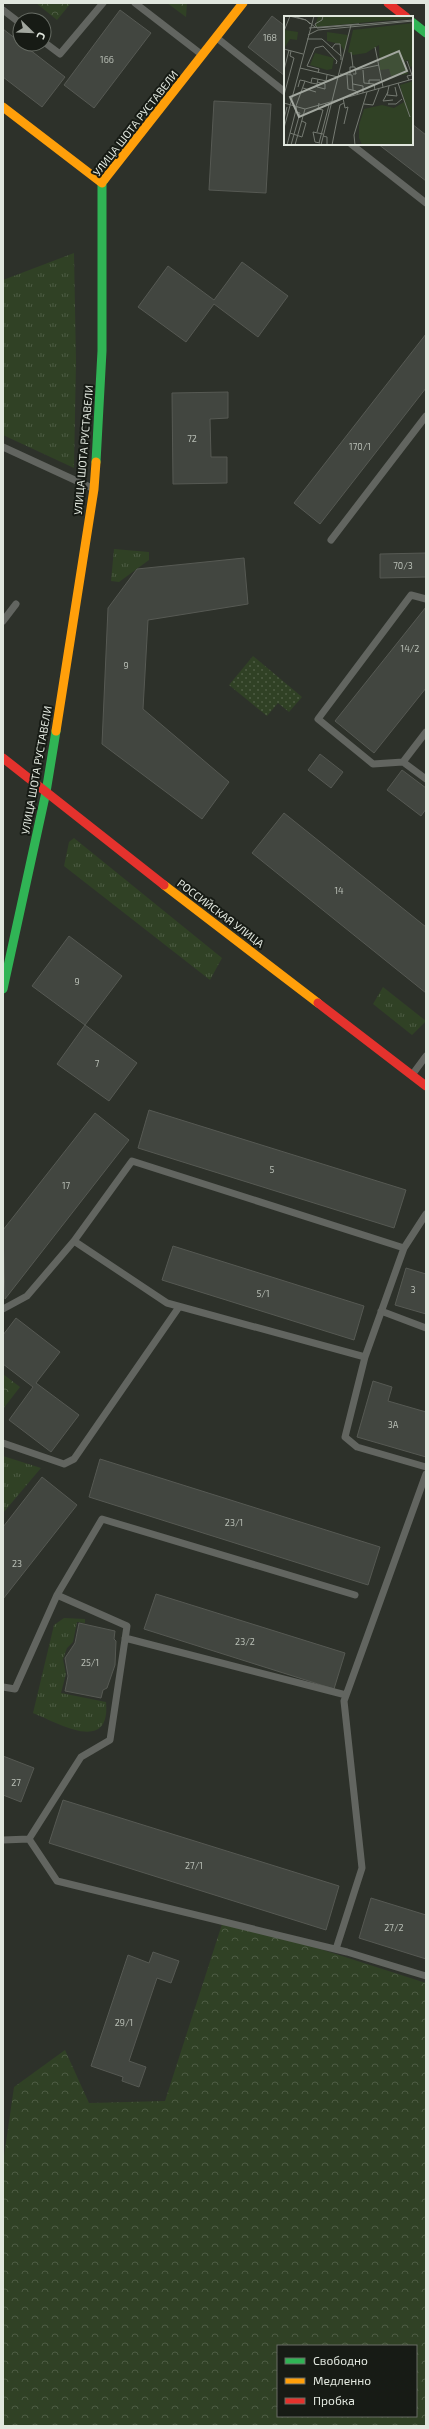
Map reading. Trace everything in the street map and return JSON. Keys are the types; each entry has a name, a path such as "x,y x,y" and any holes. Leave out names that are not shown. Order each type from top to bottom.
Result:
{"street":[{"name":"УЛИЦА ШОТА РУСТАВЕЛИ","path":"3,989 46,792 94,489 102,351 102,183 243,3"},
{"path":"388,3 405,16"},
{"path":"413,23 426,33"},
{"path":"3,107 102,183"},
{"name":"РОССИЙСКАЯ УЛИЦА","path":"3,758 426,1086"}],"lane":[{"path":"52,48 60,54 103,3"},
{"path":"135,3 202,56"},
{"path":"3,10 12,17"},
{"path":"216,38 284,91"},
{"path":"352,145 426,203"},
{"path":"331,540 426,416"},
{"path":"3,447 71,476 94,489"},
{"path":"426,599 412,596 318,719 373,764 403,762 426,779"},
{"path":"3,621 16,604"},
{"path":"403,762 426,732"},
{"path":"412,1075 426,1056"},
{"path":"3,1309 27,1296 74,1241 132,1161 404,1248"},
{"path":"426,1214 404,1248 365,1357 344,1437 357,1447 426,1467"},
{"path":"74,1241 167,1303 365,1357"},
{"path":"3,1443 64,1464 74,1459 179,1306"},
{"path":"381,1311 426,1328"},
{"path":"336,1949 362,1868 344,1701 426,1474"},
{"path":"3,1687 15,1689 57,1594 102,1519 355,1594"},
{"path":"29,1839 81,1757 110,1740 127,1626 57,1594"},
{"path":"125,1638 346,1696"},
{"path":"3,1840 29,1839"},
{"path":"29,1839 57,1881 336,1949 426,1976"}],"green space":[{"path":"36,3 71,3 57,20 52,16 52,12 47,12"},
{"path":"167,3 187,3 186,17"},
{"path":"74,253 76,362 74,468 3,435 3,280"},
{"path":"114,549 149,552 149,560 119,582 111,581"},
{"path":"253,656 302,697 289,712 278,703 267,716 229,685"},
{"path":"74,838 222,958 210,980 64,866 69,842"},
{"path":"383,987 426,1021 412,1035 373,1004"},
{"path":"3,1374 20,1387 3,1409"},
{"path":"3,1456 41,1468 3,1513"},
{"path":"64,1618 85,1619 85,1623 77,1622 73,1642 67,1648 63,1659 66,1674 61,1693 106,1702 105,1718 100,1727 92,1731 81,1731 68,1728 33,1713 54,1625"},
{"path":"224,1918 426,1983 426,2426 3,2426 3,2163 14,2087 65,2050 89,2103 165,2101"}],"building":[{"path":"120,10 151,33 94,108 64,85"},
{"path":"272,16 284,25 284,75 248,47"},
{"path":"3,29 12,36 12,52 33,52 65,77 42,107 3,77"},
{"path":"214,101 271,104 266,193 209,190"},
{"path":"413,125 426,135 426,181 379,145 413,145"},
{"path":"242,262 288,296 258,337 214,304 186,342 138,307 168,266 214,300"},
{"path":"426,334 426,388 320,524 294,503"},
{"path":"228,392 228,418 210,419 211,457 227,457 227,483 173,484 172,393"},
{"path":"426,553 426,577 380,578 380,554"},
{"path":"244,558 248,604 148,620 143,709 229,782 202,819 102,744 108,608 137,569"},
{"path":"426,607 426,688 374,753 335,721"},
{"path":"320,754 343,772 331,788 308,770"},
{"path":"402,770 426,788 426,809 421,816 387,790"},
{"path":"284,813 426,927 426,993 252,853"},
{"path":"69,936 122,976 85,1025 32,986"},
{"path":"85,1025 137,1063 109,1101 57,1064"},
{"path":"149,1110 406,1190 394,1228 138,1148"},
{"path":"95,1113 129,1140 5,1299 3,1230"},
{"path":"173,1246 364,1306 354,1340 162,1280"},
{"path":"406,1268 426,1274 426,1314 395,1305"},
{"path":"16,1318 60,1352 36,1383 79,1415 51,1452 9,1420 33,1387 3,1364 3,1335"},
{"path":"373,1381 392,1387 388,1401 426,1412 426,1457 357,1437"},
{"path":"100,1459 380,1547 368,1585 89,1497"},
{"path":"42,1477 77,1505 3,1599 3,1527"},
{"path":"156,1594 345,1653 334,1689 144,1629"},
{"path":"79,1623 115,1631 115,1665 107,1688 103,1690 101,1698 65,1691 68,1676 65,1658 75,1643"},
{"path":"3,1756 34,1768 21,1802 3,1795"},
{"path":"63,1800 339,1886 326,1930 49,1843"},
{"path":"371,1898 426,1915 426,1959 359,1938"},
{"path":"153,1952 179,1961 171,1983 157,1978 129,2061 146,2067 139,2087 122,2081 123,2077 91,2066 128,1955 149,1963"}],"traffic: fast":[{"path":"413,23 426,33"},
{"path":"96,462 102,351 102,183 104,180"},
{"path":"3,989 46,792 56,731"}],"traffic: slow":[{"path":"104,180 243,3"},
{"path":"3,107 102,183"},
{"path":"56,731 94,489 96,462"},
{"path":"164,885 318,1003"}],"traffic: jam":[{"path":"388,3 405,16"},
{"path":"3,758 164,885"},
{"path":"318,1003 426,1086"}]}
